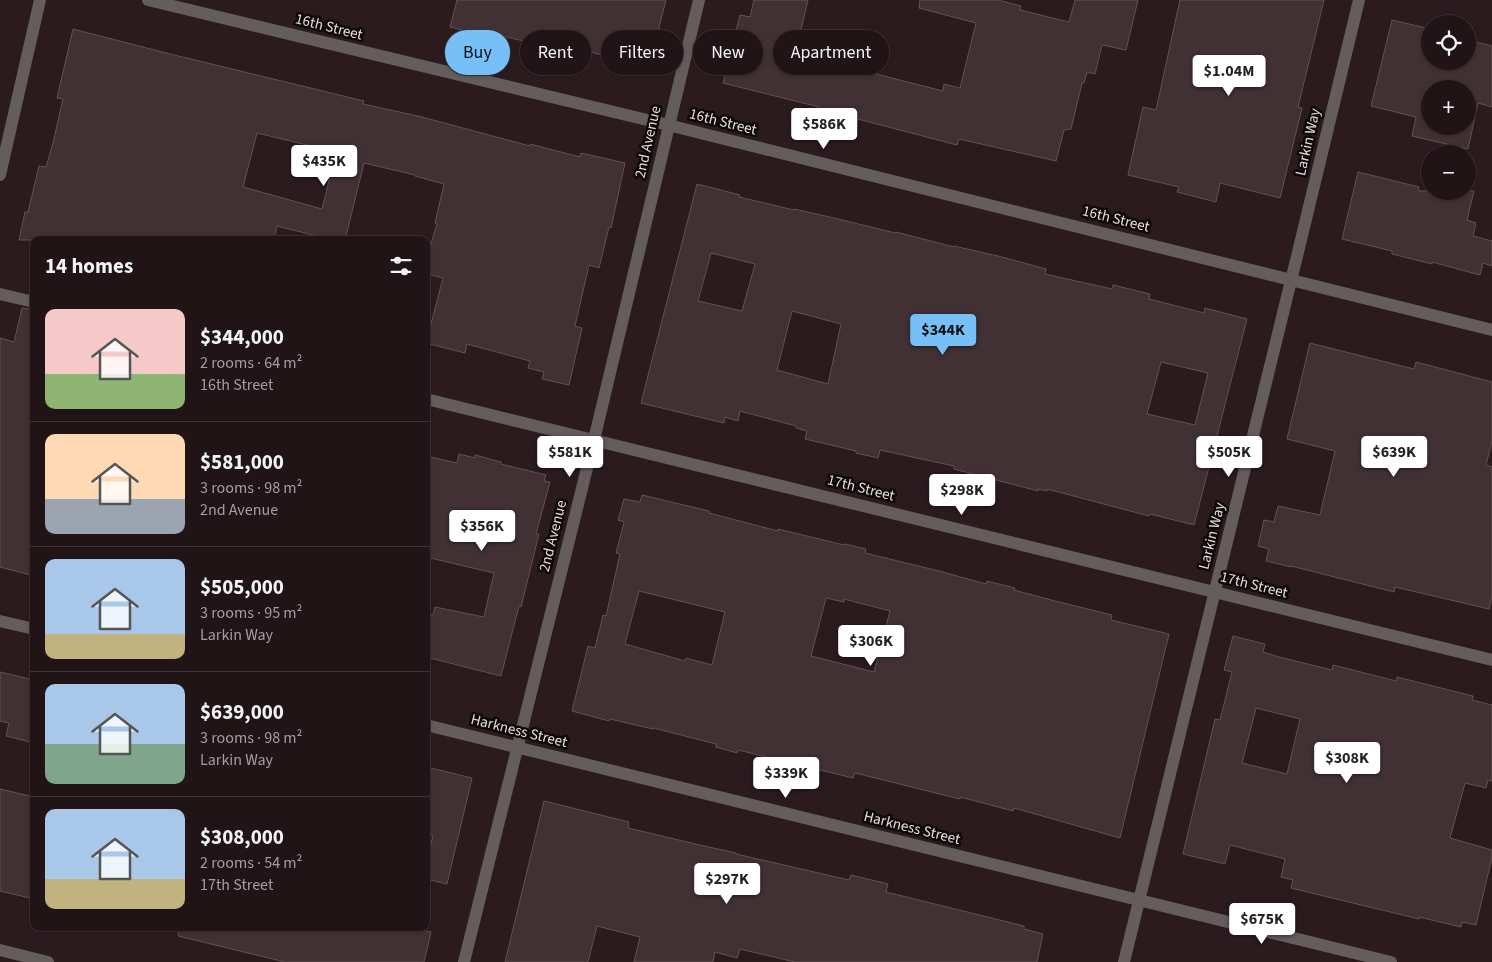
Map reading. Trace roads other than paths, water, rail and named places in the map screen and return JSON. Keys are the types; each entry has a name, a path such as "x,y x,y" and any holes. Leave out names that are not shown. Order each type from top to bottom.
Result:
{"street":[{"path":"0,175 40,0"},
{"name":"16th Street","path":"148,0 668,125 1492,330"},
{"name":"2nd Avenue","path":"464,962 594,440 699,0"},
{"name":"Larkin Way","path":"1124,962 1359,0"},
{"path":"0,294 30,301"},
{"name":"17th Street","path":"430,400 1492,660"},
{"path":"0,621 30,628"},
{"name":"Harkness Street","path":"430,726 1391,962"},
{"path":"0,950 48,962"}]}
